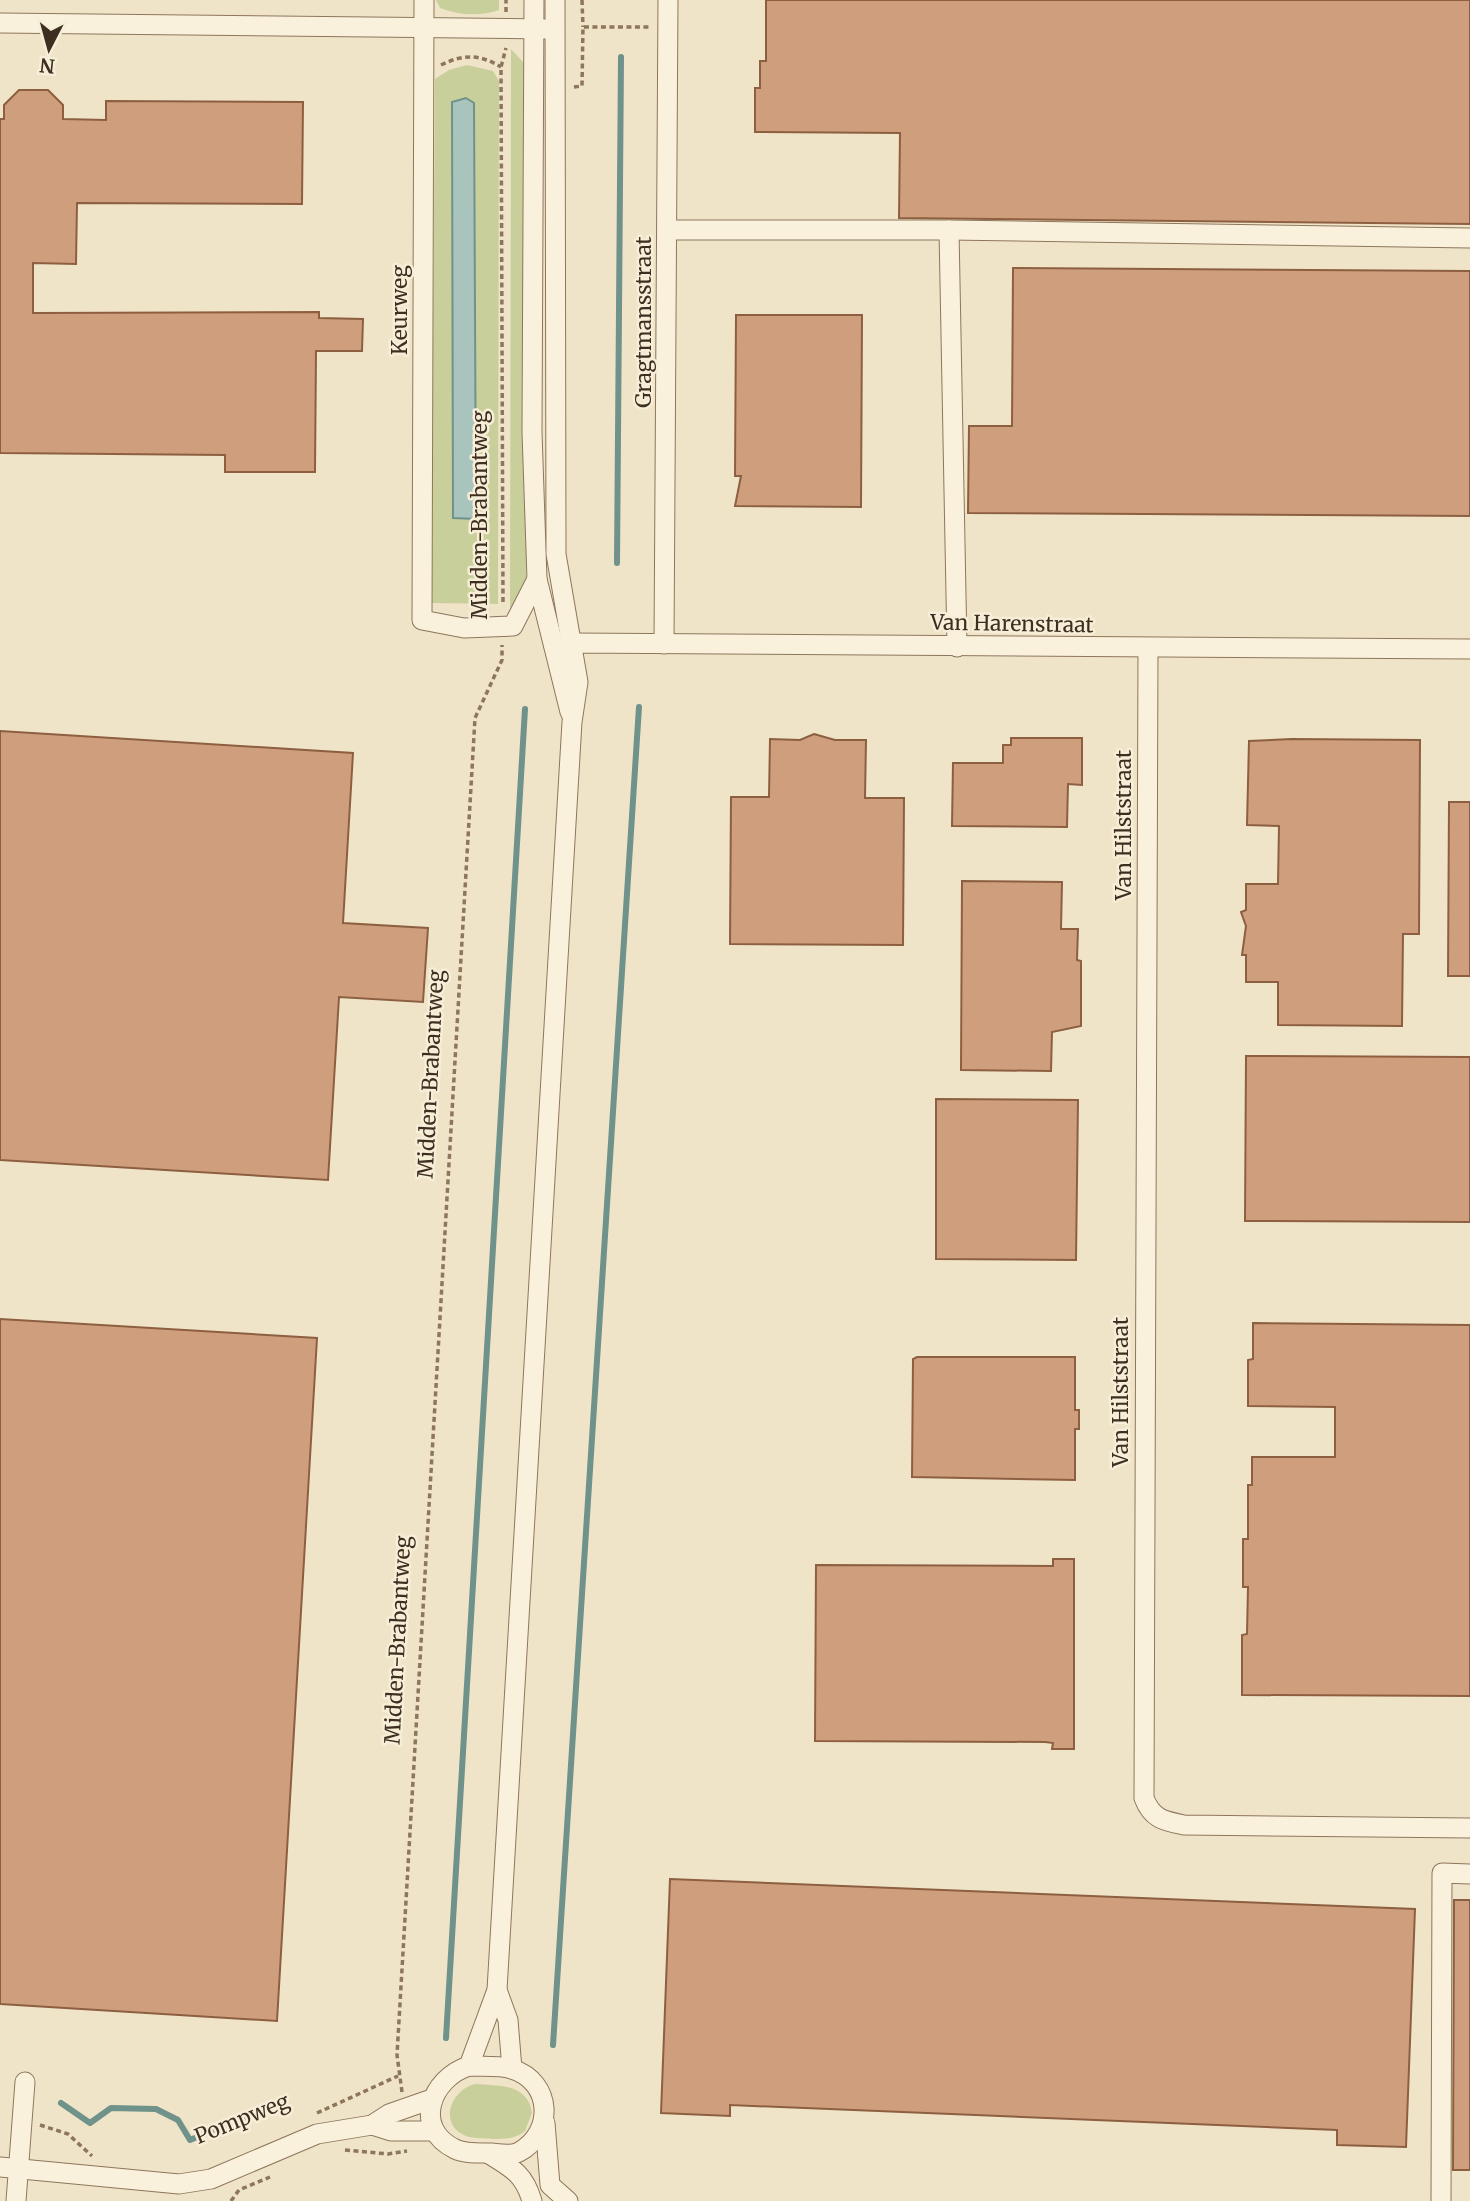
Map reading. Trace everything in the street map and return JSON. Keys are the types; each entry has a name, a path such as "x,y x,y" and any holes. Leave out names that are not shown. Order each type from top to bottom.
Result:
{"street":[{"name":"Keurweg","path":"424,0 422,620 464,628 503,629"},
{"path":"534,0 532,432 537,579 563,645"},
{"path":"470,2066 498,1990 572,722 556,554 555,0"},
{"name":"Gragtmansstraat","path":"664,644 668,0"},
{"path":"0,23 424,25 554,29"},
{"path":"667,230 949,230 1470,238"},
{"path":"949,230 957,647"},
{"path":"503,629 513,626 537,579"},
{"name":"Van Harenstraat","path":"563,645 1470,649"},
{"name":"Van Hilststraat","path":"1148,648 1144,1798 1149,1812 1161,1820 1184,1825 1470,1828"},
{"path":"1441,2201 1442,1873 1470,1874"},
{"path":"498,1990 508,2020 512,2069"},
{"path":"545,2122 536,2141 515,2154 458,2151 443,2142 434,2131 431,2117 432,2099 440,2084 453,2071 470,2066 512,2069 528,2077 540,2093 545,2122 550,2185 568,2201"},
{"path":"16,2201 9,2168 22,2123 25,2082"},
{"name":"Pompweg","path":"9,2168 179,2184 211,2179 317,2134 372,2125 432,2099"},
{"name":"Pompweg","path":"372,2125 410,2146 434,2131"},
{"path":"488,2153 513,2169 527,2183 532,2201"}],"path":[{"name":"Midden-Brabantweg","path":"405,2109 398,2076 475,718 502,660 501,67 506,52 506,0"},
{"path":"556,89 582,86 582,0"},
{"path":"583,27 668,28"},
{"path":"424,73 467,55 489,59 501,67"},
{"name":"Pompweg","path":"308,2118 398,2076"},
{"path":"22,2123 43,2125 68,2134 92,2156 103,2158"},
{"path":"335,2148 388,2154 410,2146"},
{"path":"231,2201 239,2190 275,2175"}],"green space":[{"path":"436,0 499,0 499,10 484,14 462,14 440,8"},
{"path":"511,49 523,62 528,76 526,594 510,608"},
{"path":"467,65 493,71 499,81 498,604 431,603 435,79 449,70","holes":["467,98 474,103 475,519 453,518 452,102"]},
{"path":"475,2084 511,2088 525,2096 532,2113 525,2131 514,2137 494,2139 469,2137 457,2131 450,2116 454,2100 459,2093"}],"water":[{"path":"466,98 474,103 476,519 453,518 452,102"}],"building":[{"path":"766,0 1470,0 1470,224 899,218 900,133 755,132 755,88 760,88 760,61 766,61"},
{"path":"19,90 48,90 63,105 63,119 106,120 106,101 303,102 302,204 77,203 76,264 33,263 33,313 319,312 319,318 363,319 362,351 316,351 315,472 225,472 225,455 0,453 0,119 4,119 4,105"},
{"path":"1013,268 1470,271 1470,516 968,513 969,426 1012,426"},
{"path":"736,315 862,315 861,507 735,506 741,476 735,476"},
{"path":"0,731 353,753 343,923 428,928 423,1002 339,997 328,1180 0,1160"},
{"path":"814,734 835,740 866,740 865,798 904,798 903,945 730,944 731,797 769,797 770,739 800,740"},
{"path":"1011,738 1082,738 1082,785 1068,784 1067,827 952,826 953,763 1003,763 1003,745 1011,745"},
{"path":"1420,740 1419,934 1403,934 1402,1026 1278,1025 1278,982 1246,982 1246,955 1242,955 1246,926 1241,912 1246,910 1246,884 1278,884 1279,826 1247,825 1249,741"},
{"path":"1449,802 1470,802 1470,976 1448,976"},
{"path":"962,881 1062,882 1061,929 1078,929 1081,1026 1052,1032 1051,1071 961,1070"},
{"path":"1246,1056 1470,1057 1470,1222 1245,1221"},
{"path":"936,1099 1078,1100 1076,1260 936,1259"},
{"path":"0,1319 317,1338 277,2021 0,2004"},
{"path":"1253,1323 1470,1325 1470,1696 1242,1695 1242,1635 1247,1634 1248,1587 1243,1587 1243,1539 1248,1539 1248,1485 1252,1485 1252,1457 1335,1457 1335,1407 1248,1406 1248,1360 1253,1359"},
{"path":"1075,1357 1075,1410 1079,1410 1079,1429 1075,1429 1075,1480 912,1477 913,1359"},
{"path":"1053,1559 1074,1559 1074,1749 1052,1749 1053,1743 1045,1742 815,1741 816,1565 1053,1566"},
{"path":"670,1879 1415,1909 1406,2147 1337,2145 1337,2130 730,2105 730,2116 661,2113"},
{"path":"1454,1900 1470,1900 1470,2170 1453,2170"}],"waterway":[{"path":"617,563 621,57"},
{"path":"553,2045 639,707"},
{"path":"446,2038 525,709"},
{"path":"61,2103 90,2123 111,2108 156,2109 178,2120 190,2140 280,2103"}]}
